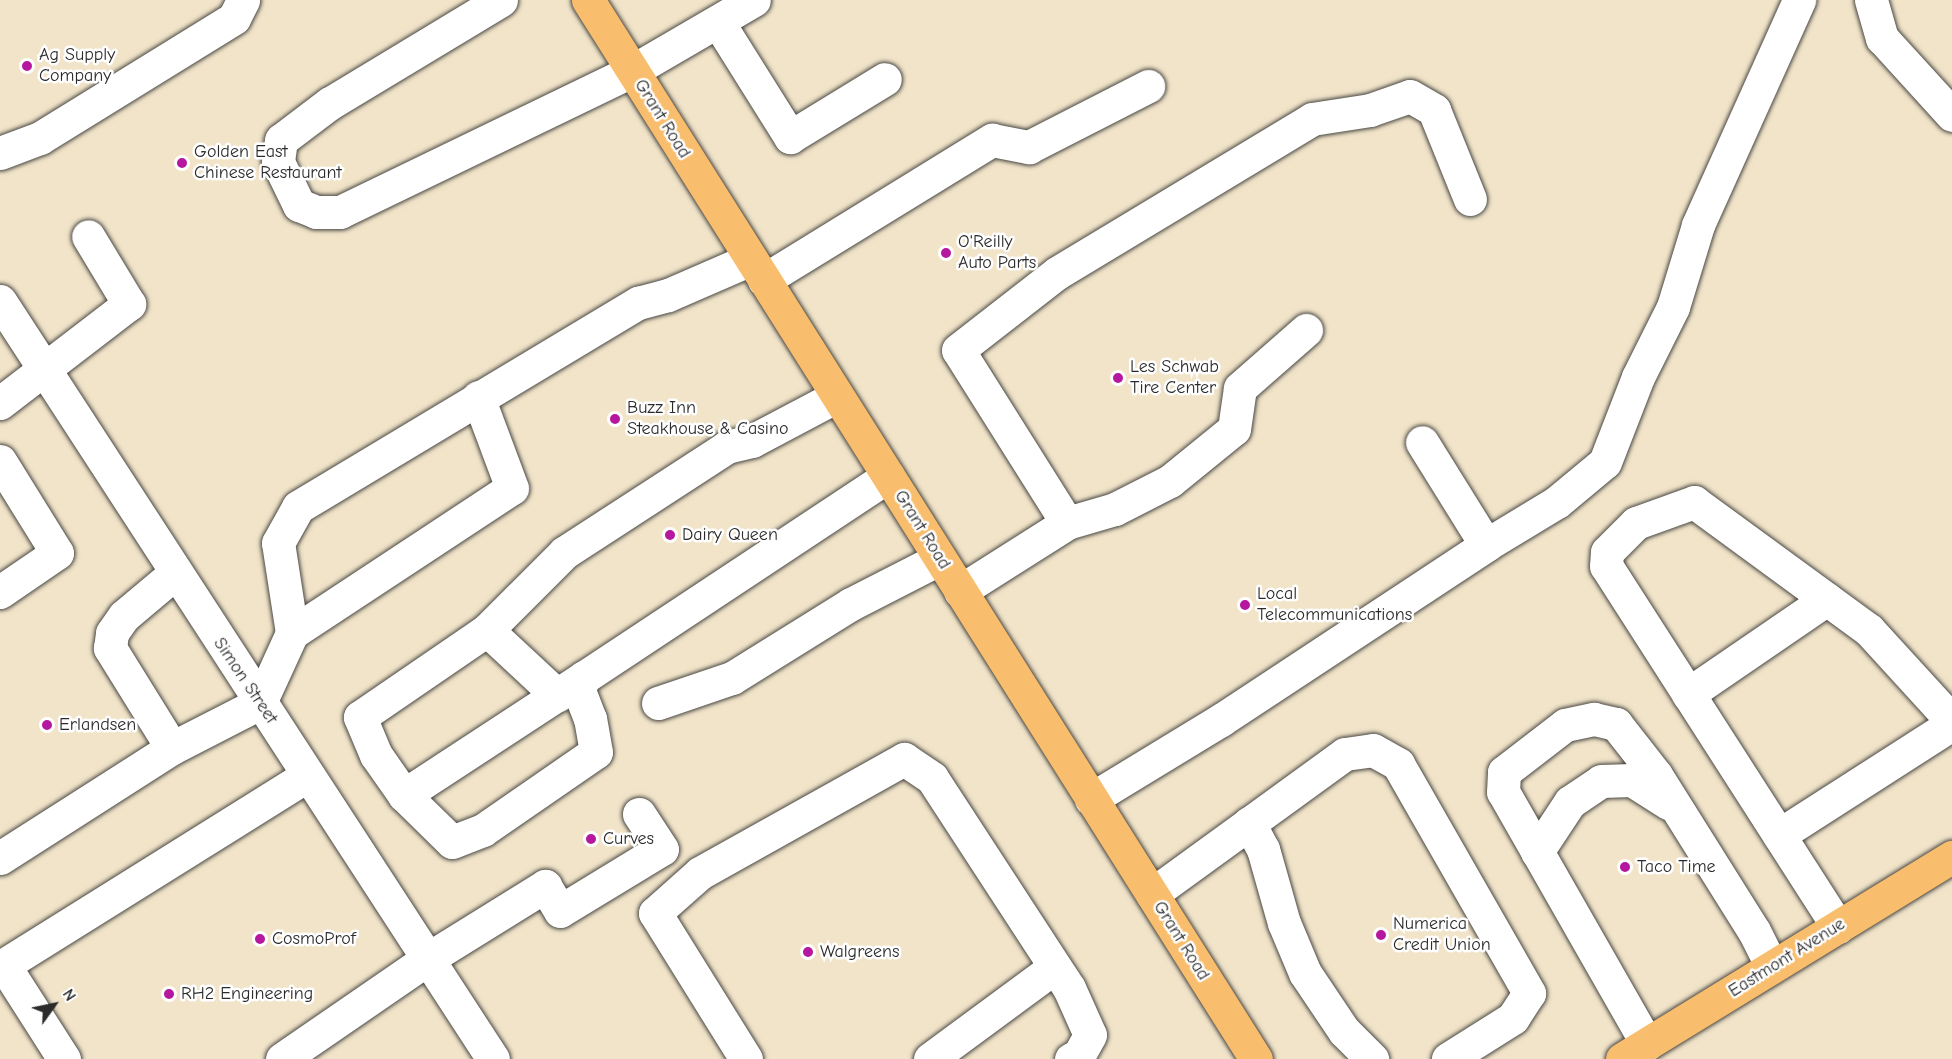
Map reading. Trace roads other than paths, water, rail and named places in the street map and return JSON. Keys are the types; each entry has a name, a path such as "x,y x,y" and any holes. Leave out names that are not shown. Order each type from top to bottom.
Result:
{"main road":[{"name":"Grant Road","path":"588,0 1256,1059"},
{"name":"Eastmont Avenue","path":"1635,1051 1952,857"}],"street":[{"path":"0,153 40,138 234,18 243,0"},
{"path":"501,0 330,103 281,140 278,162 299,205 316,212 340,212 632,71 754,0"},
{"path":"1091,799 1221,720 1486,545 1557,502 1605,462 1638,377 1673,307 1698,225 1799,0"},
{"path":"1871,0 1882,38 1952,115"},
{"path":"718,22 790,137 885,79"},
{"path":"292,633 278,543 298,507 638,303 758,270 992,140 1029,147 1148,86"},
{"path":"1067,523 958,350 1057,273 1312,118 1370,110 1410,96 1434,110 1470,199"},
{"path":"0,403 129,304 88,236"},
{"name":"Simon Street","path":"0,302 174,574 429,958 493,1059"},
{"path":"960,591 1067,523 1115,509 1170,481 1234,429 1240,388 1306,330"},
{"path":"487,630 579,691 596,752 483,830 452,842 404,795 376,754 360,717 487,630 564,553 727,447 753,441 837,396"},
{"path":"0,858 172,748 261,703 292,633 512,488 478,398"},
{"path":"1422,442 1486,545"},
{"path":"404,795 888,476"},
{"path":"0,592 57,553 4,479"},
{"path":"1779,835 1952,723 1869,630 1694,502 1636,524 1607,552 1606,566 1838,927"},
{"path":"658,703 732,678 851,604 939,559"},
{"path":"172,748 110,648 112,633 124,616 174,574"},
{"path":"1688,694 1827,599"},
{"path":"1635,1051 1537,852 1503,792 1504,772 1565,725 1594,719 1616,724 1678,809 1754,931 1772,967"},
{"path":"1152,894 1346,754 1373,750 1398,765 1518,967 1529,993 1513,1018 1448,1059"},
{"path":"746,1059 655,913 700,873 904,759 932,778 1055,967 1090,1035 1079,1054 1071,1059"},
{"path":"64,1059 4,965 308,775"},
{"path":"1537,852 1570,802 1601,781 1632,780 1678,809"},
{"path":"282,1059 429,958 545,886 560,911 662,849 639,814"},
{"path":"1249,823 1263,849 1284,923 1305,973 1344,1031 1372,1059"},
{"path":"930,1059 1055,967"}],"place":[{"name":"Ag Supply Company","path":"27,66"},
{"name":"Golden East Chinese Restaurant","path":"182,163"},
{"name":"O'Reilly Auto Parts","path":"946,253"},
{"name":"Les Schwab Tire Center","path":"1118,378"},
{"name":"Buzz Inn Steakhouse & Casino","path":"615,419"},
{"name":"Dairy Queen","path":"670,535"},
{"name":"Local Telecommunications","path":"1245,605"},
{"name":"Erlandsen","path":"47,725"},
{"name":"Curves","path":"591,839"},
{"name":"Taco Time","path":"1625,867"},
{"name":"Numerica Credit Union","path":"1381,935"},
{"name":"CosmoProf","path":"260,939"},
{"name":"Walgreens","path":"808,952"},
{"name":"RH2 Engineering","path":"169,994"}]}
